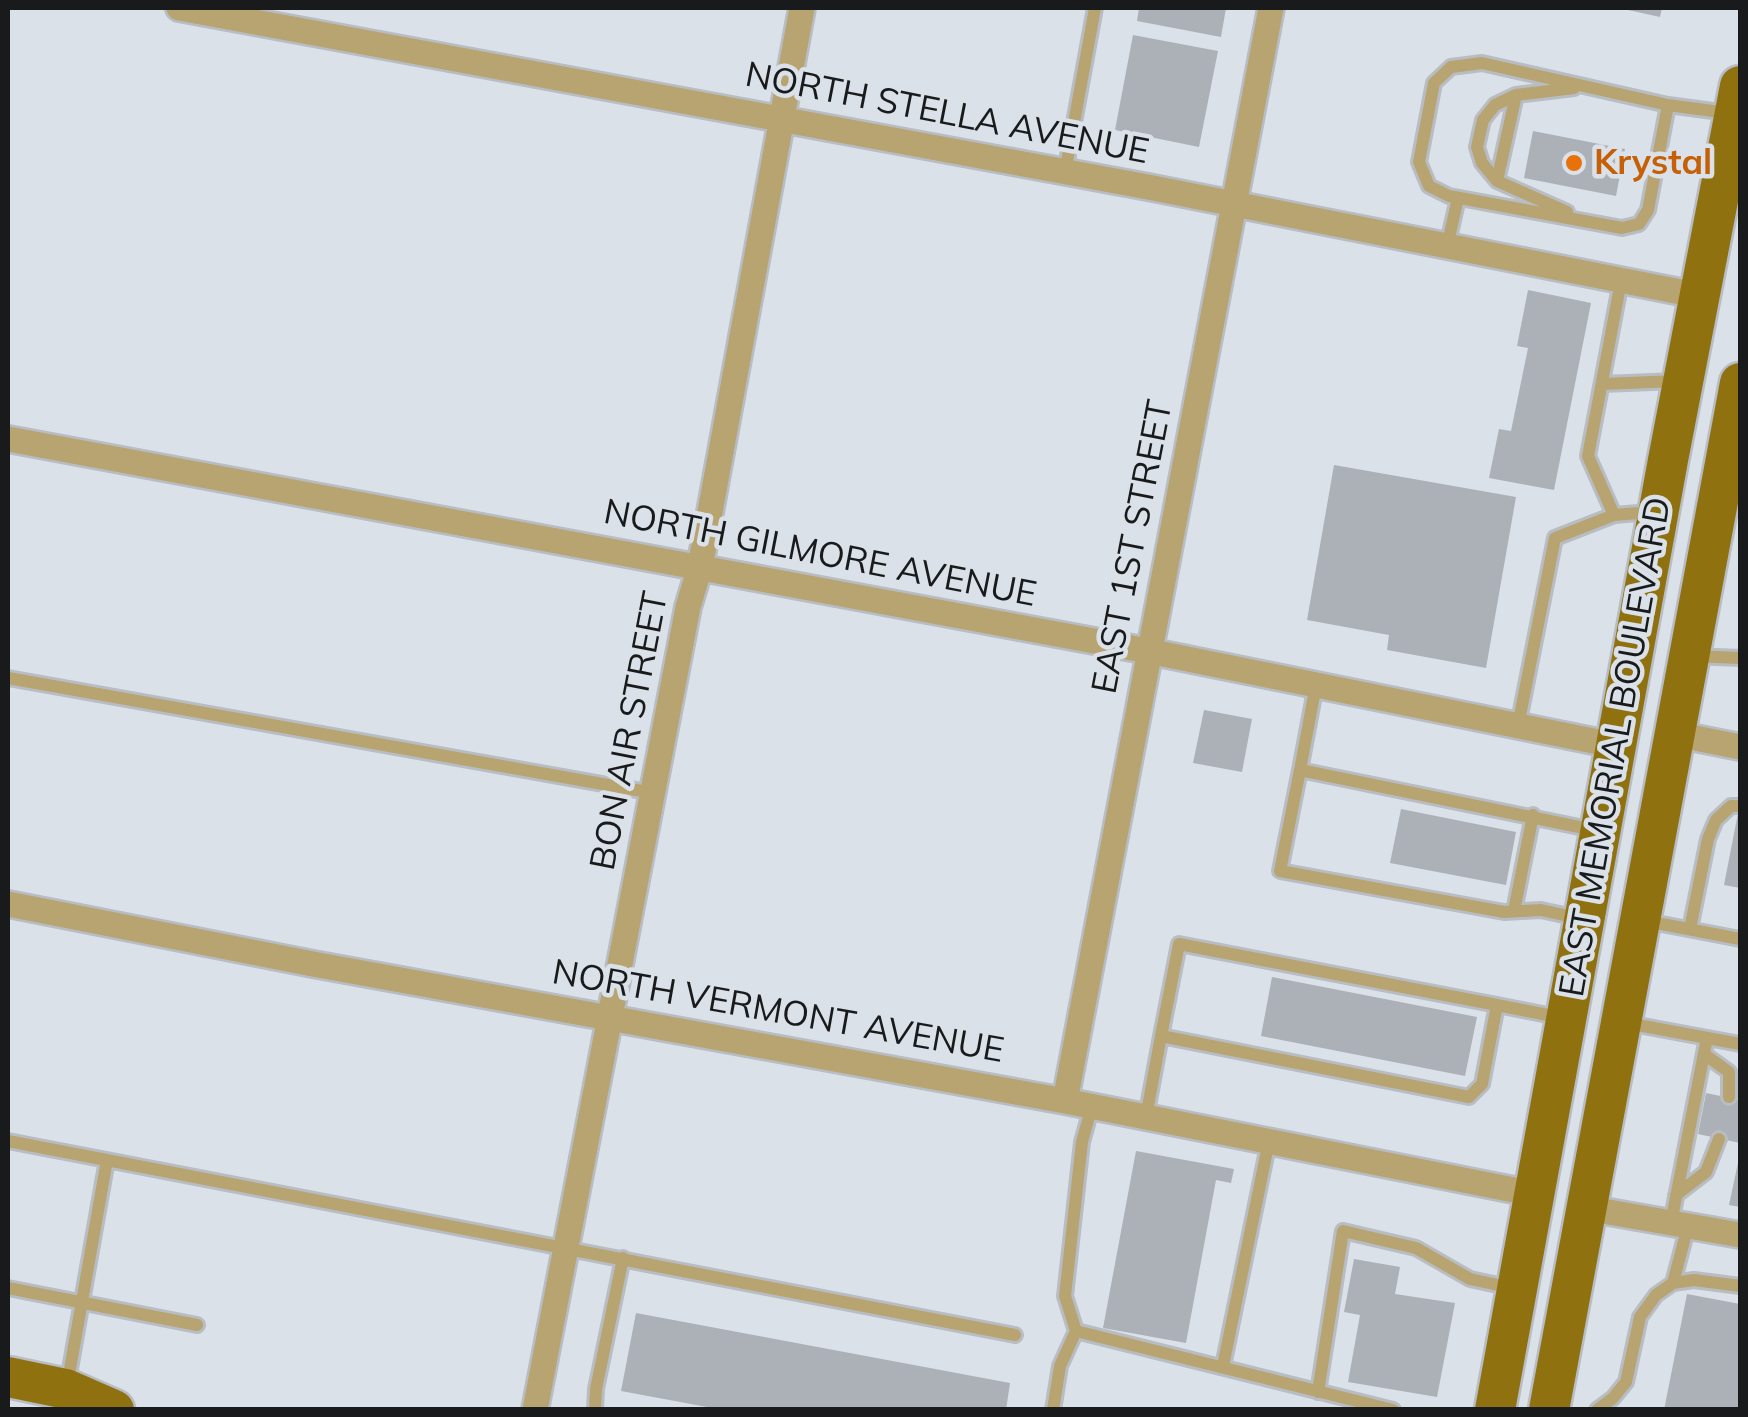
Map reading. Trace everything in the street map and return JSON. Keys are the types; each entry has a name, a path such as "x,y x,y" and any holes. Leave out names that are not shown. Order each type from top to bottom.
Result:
{"main road":[{"name":"EAST MEMORIAL BOULEVARD","path":"1495,1410 1668,460 1738,100"},
{"name":"EAST MEMORIAL BOULEVARD","path":"1549,1410 1740,383"},
{"path":"1668,460 1661,691 1675,734"},
{"path":"1618,746 1630,814 1637,926"},
{"path":"8,1377 66,1389 114,1410"}],"street":[{"name":"NORTH STELLA AVENUE","path":"178,8 784,119 1701,296"},
{"name":"BON AIR STREET","path":"535,1410 688,606 700,567 802,8"},
{"name":"EAST 1ST STREET","path":"1065,1101 1271,8"},
{"name":"NORTH GILMORE AVENUE","path":"8,439 1148,651 1618,746"},
{"path":"1675,734 1740,746"},
{"name":"NORTH VERMONT AVENUE","path":"8,904 313,964 1092,1106 1534,1194"},
{"path":"1586,1208 1740,1235"}],"lane":[{"path":"1064,172 1096,8"},
{"path":"1668,105 1648,210 1639,224 1622,228 1458,198 1429,186 1420,162 1434,83 1451,67 1482,64 1668,105 1738,100"},
{"path":"1586,86 1516,95 1495,105 1483,120 1477,147 1482,163 1497,181 1594,223"},
{"path":"1497,181 1516,95"},
{"path":"1447,247 1458,198"},
{"path":"1614,515 1588,456 1622,281"},
{"path":"1602,384 1684,381"},
{"path":"1518,726 1554,538 1614,515 1659,512"},
{"path":"1690,656 1740,658"},
{"path":"8,678 653,793"},
{"path":"1316,685 1280,871 1586,920"},
{"path":"1300,770 1602,832"},
{"path":"1690,930 1708,839 1716,820 1730,806 1740,806"},
{"path":"1514,911 1534,815"},
{"path":"1637,926 1740,939"},
{"path":"1146,1117 1179,944 1567,1019"},
{"path":"1161,1036 1469,1097 1482,1084 1498,1006"},
{"path":"1620,1022 1740,1044"},
{"path":"1674,1283 1680,1224 1676,1195 1707,1038"},
{"path":"1704,1054 1729,1072 1729,1097"},
{"path":"1052,1410 1060,1366 1076,1331 1065,1296 1082,1142 1092,1106"},
{"path":"1676,1195 1706,1172 1719,1139"},
{"path":"8,1141 1015,1336"},
{"path":"1223,1366 1269,1142"},
{"path":"66,1389 107,1160"},
{"path":"1318,1392 1343,1231 1416,1248 1470,1279 1517,1289"},
{"path":"594,1410 624,1258"},
{"path":"1597,1410 1614,1398 1626,1382 1640,1317 1656,1296 1674,1283 1694,1280 1740,1286"},
{"path":"8,1288 197,1326"},
{"path":"1076,1331 1223,1366 1367,1407 1393,1410"}],"building":[{"path":"1139,8 1226,8 1221,37 1137,21"},
{"path":"1619,8 1662,8 1660,17"},
{"path":"1133,35 1218,51 1199,147 1115,130"},
{"name":"Krystal","path":"1533,131 1625,149 1616,196 1524,178"},
{"path":"1528,290 1591,303 1554,490 1489,478 1499,429 1511,431 1528,348 1517,346"},
{"path":"1334,465 1516,497 1486,668 1387,650 1389,635 1307,620"},
{"path":"1204,710 1252,719 1242,772 1193,763"},
{"path":"1401,809 1516,832 1506,885 1390,863"},
{"path":"1740,809 1740,888 1724,885"},
{"path":"1272,977 1477,1017 1465,1076 1261,1036"},
{"path":"1706,1093 1740,1100 1740,1143 1698,1134"},
{"path":"1136,1151 1234,1169 1231,1183 1216,1180 1186,1343 1103,1328"},
{"path":"1740,1158 1740,1207 1729,1205"},
{"path":"1354,1259 1400,1267 1395,1294 1455,1303 1437,1397 1348,1382 1360,1315 1344,1312"},
{"path":"1687,1294 1740,1304 1740,1410 1664,1410"},
{"path":"636,1313 1010,1383 1006,1410 723,1410 621,1391"}],"place":[{"name":"Krystal","path":"1574,163"}]}
